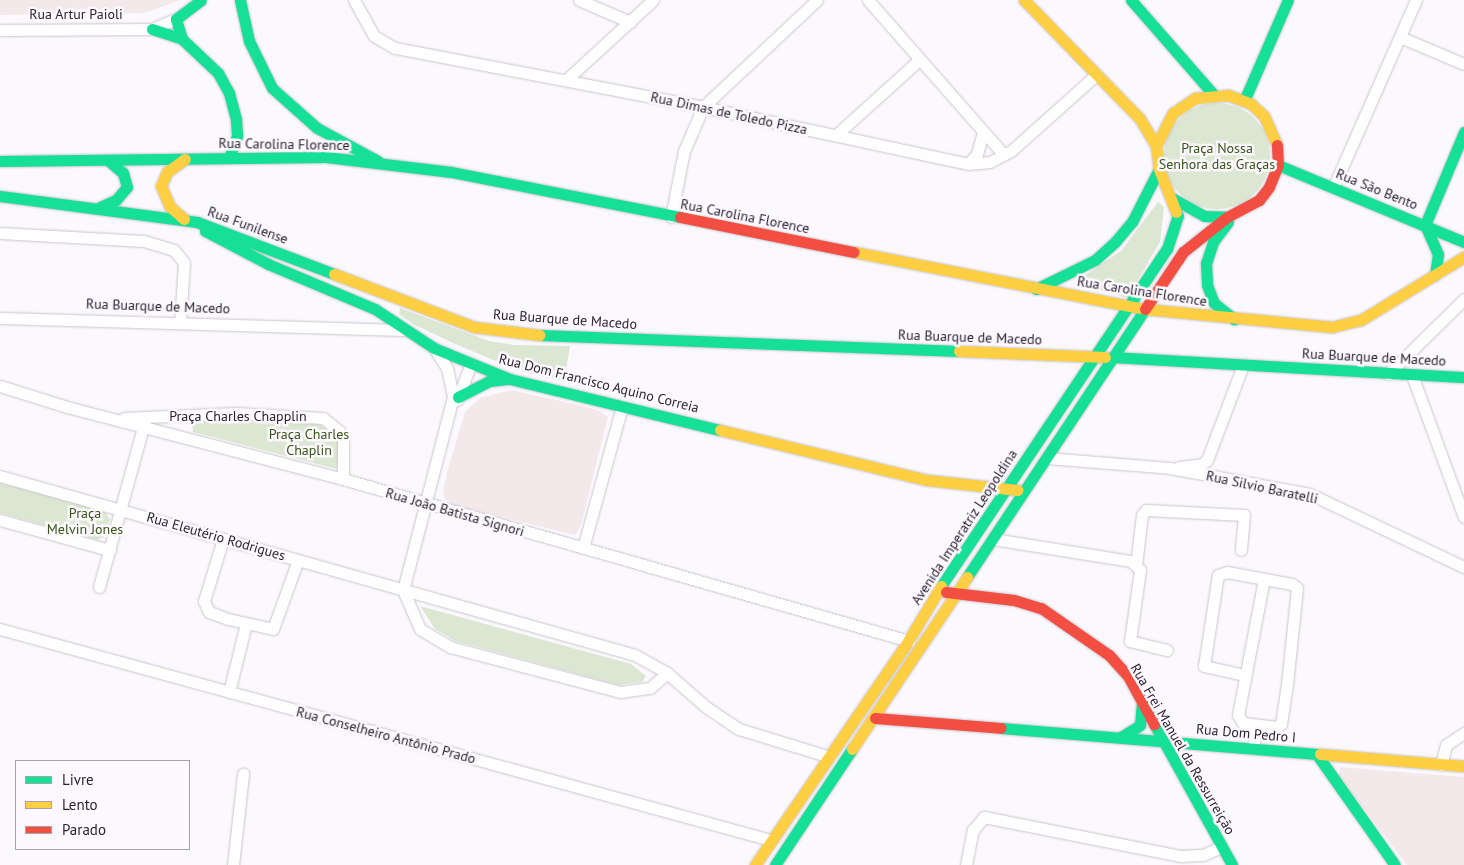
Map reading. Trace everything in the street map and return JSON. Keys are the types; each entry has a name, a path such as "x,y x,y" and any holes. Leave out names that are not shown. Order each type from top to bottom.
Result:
{"main road":[{"path":"182,38 176,19 201,0"},
{"path":"228,0 242,12"},
{"path":"240,0 249,41 272,88 317,128 384,164"},
{"path":"1024,0 1140,119 1156,146 1159,170 1172,198 1204,216 1232,215"},
{"path":"1131,0 1213,94"},
{"path":"1244,101 1288,0"},
{"path":"152,29 182,38 218,73 229,93 236,120 237,136 229,158"},
{"path":"775,865 875,718 1183,252 1195,239 1259,200 1270,187 1278,165 1278,151 1270,126 1264,116 1244,101 1213,94 1195,98 1173,113 1156,146"},
{"path":"1435,275 1438,254 1425,225 1464,132"},
{"name":"Rua Carolina Florence","path":"0,161 110,162 326,157 451,172 671,217 1145,309 1306,328 1332,327 1361,320 1464,257"},
{"path":"184,219 170,207 161,186 167,172 185,159"},
{"path":"100,207 116,200 126,187 123,172 110,162"},
{"name":"Rua São Bento","path":"1278,165 1464,242"},
{"path":"1036,289 1096,260 1115,242 1132,222 1159,170"},
{"name":"Rua Funilense","path":"0,196 184,219 232,234 365,288 474,327"},
{"name":"Avenida Imperatriz Leopoldina","path":"755,865 827,756 909,641 938,590 1097,356 1167,249 1175,231 1178,216 1172,198"},
{"path":"1232,215 1213,242 1206,263 1207,286 1214,303 1234,319"},
{"name":"Rua Dom Francisco Aquino Correia","path":"184,219 245,253 375,309 434,348 510,379 927,480 1025,491"},
{"name":"Rua Buarque de Macedo","path":"474,327 563,336 1097,356 1388,374 1464,376"},
{"path":"458,397 489,381 510,379"},
{"name":"Rua Frei Manuel da Ressurreição","path":"938,590 1027,603 1058,617 1109,655 1128,676 1232,865"},
{"path":"871,695 875,718"},
{"path":"1119,738 1140,725 1142,701"},
{"name":"Rua Dom Pedro I","path":"875,718 1163,740 1318,756 1464,766"},
{"path":"1181,774 1184,751 1190,743"},
{"path":"1318,756 1395,865"}],"street":[{"name":"Rua Dimas de Toledo Pizza","path":"354,0 374,36 395,48 703,107 968,164 990,162 1004,155 1097,74"},
{"path":"579,0 630,22"},
{"path":"566,80 653,0"},
{"path":"671,217 684,151 703,107 817,0"},
{"path":"868,0 1004,155"},
{"path":"1141,0 1142,14"},
{"path":"1333,188 1416,0"},
{"path":"152,29 176,19"},
{"name":"Rua Artur Paioli","path":"0,30 152,29"},
{"path":"1400,37 1464,64"},
{"path":"836,135 919,60"},
{"path":"968,164 977,154 983,132"},
{"path":"0,233 144,241 174,250 184,263 180,323"},
{"path":"1388,374 1464,299"},
{"name":"Rua Buarque de Macedo","path":"0,318 406,330"},
{"path":"434,348 447,368 452,389 450,412 403,590 420,629 450,647 620,692 650,688 667,673"},
{"path":"450,412 471,364"},
{"path":"1170,468 1202,464 1207,460 1243,365"},
{"path":"1412,375 1464,517"},
{"name":"Rua João Batista Signori","path":"0,386 10,391 114,419 145,421 182,437 343,479 909,641"},
{"path":"583,548 622,406"},
{"path":"182,437 185,415"},
{"name":"Praça Charles Chapplin","path":"145,421 185,415 302,415 323,418 339,431 343,439 343,479"},
{"path":"99,587 145,421"},
{"name":"Rua Silvio Baratelli","path":"1046,458 1170,468 1310,494 1464,567"},
{"name":"Rua Eleutério Rodrigues","path":"0,476 615,648 635,655 667,673 706,706 740,729 827,756"},
{"path":"1167,650 1130,641 1140,579 1134,563 1142,514 1146,510 1244,515 1241,550"},
{"path":"0,520 110,550"},
{"path":"223,539 204,601 209,612 246,624 269,630 275,627 298,560"},
{"path":"993,539 1134,563"},
{"path":"1244,676 1204,666 1218,575 1227,572 1264,578 1292,584 1298,593 1281,724 1277,727 1243,723 1238,715 1264,578"},
{"path":"230,692 246,624"},
{"name":"Rua Conselheiro Antônio Prado","path":"0,629 772,840"},
{"path":"1253,749 1256,725"},
{"path":"1440,765 1446,746 1464,734"},
{"path":"233,865 243,774"},
{"path":"966,865 973,830 984,817 1181,856 1203,856 1221,847"}],"shaded area":[{"path":"0,0 181,0 144,13 0,15"},
{"path":"511,390 579,405 600,411 608,417 581,525 575,535 456,506 445,499 443,493 447,472 465,412 480,398"},
{"path":"1340,767 1464,777 1464,865 1407,865 1339,776"}],"green space":[{"name":"Praça Nossa Senhora das Graças","path":"1217,103 1237,107 1254,119 1266,136 1270,156 1266,176 1254,193 1237,205 1217,209 1197,205 1180,193 1168,176 1164,156 1168,136 1180,119 1197,107"},
{"path":"1158,202 1164,207 1160,242 1127,298 1081,285 1084,276 1121,251"},
{"path":"400,308 489,341 514,345 570,346 564,382 517,370 453,343 413,324 399,314"},
{"name":"Praça Charles Chaplin","path":"200,421 319,424 334,433 339,442 337,469 193,432 192,423"},
{"name":"Praça Melvin Jones","path":"0,483 103,510 110,519 104,537 97,540 0,513"},
{"path":"420,606 631,664 646,676 642,682 618,685 455,641 435,629"}],"traffic: fast":[{"path":"182,39 176,19 201,0"},
{"path":"240,0 249,41 272,88 317,128 378,161"},
{"path":"1131,0 1213,94"},
{"path":"1244,101 1288,0"},
{"path":"152,29 182,39 218,73 229,93 236,120 237,136 229,158"},
{"path":"1425,225 1464,132"},
{"path":"0,161 326,157 451,172 680,217"},
{"path":"100,207 116,200 127,187 123,173 110,162"},
{"path":"1278,165 1464,242"},
{"path":"1036,289 1095,260 1115,242 1132,222 1159,169"},
{"path":"0,196 197,222 334,274"},
{"path":"1172,198 1204,216 1227,217"},
{"path":"941,586 1167,249 1178,216 1176,212"},
{"path":"1228,222 1213,242 1206,263 1207,285 1214,303 1234,319"},
{"path":"1425,225 1438,254 1435,275"},
{"path":"205,231 268,264 375,309 434,348 510,379 720,430"},
{"path":"967,577 1145,309"},
{"path":"540,335 959,351"},
{"path":"1113,357 1464,377"},
{"path":"458,397 489,381 507,379"},
{"path":"1121,737 1140,725 1142,702"},
{"path":"1154,724 1232,865"},
{"path":"1001,728 1320,754"},
{"path":"775,865 852,749"},
{"path":"1318,756 1395,865"}],"traffic: slow":[{"path":"1024,0 1140,119 1156,146"},
{"path":"1176,212 1159,169 1156,146 1173,113 1195,98 1228,95 1251,104 1264,116 1277,145"},
{"path":"184,219 170,207 161,186 167,172 185,159"},
{"path":"854,252 1139,308"},
{"path":"1145,309 1332,327 1361,320 1464,257"},
{"path":"334,274 474,327 540,335"},
{"path":"959,351 1105,357"},
{"path":"720,430 927,480 1017,490"},
{"path":"852,749 967,577"},
{"path":"755,865 905,646 941,586"},
{"path":"1320,754 1464,766"}],"traffic: jam":[{"path":"1145,309 1183,252 1227,217 1259,200 1269,187 1278,165 1277,145"},
{"path":"680,217 854,252"},
{"path":"946,592 1014,600 1041,608 1109,655 1128,676 1154,724"},
{"path":"875,718 1001,728"}]}
